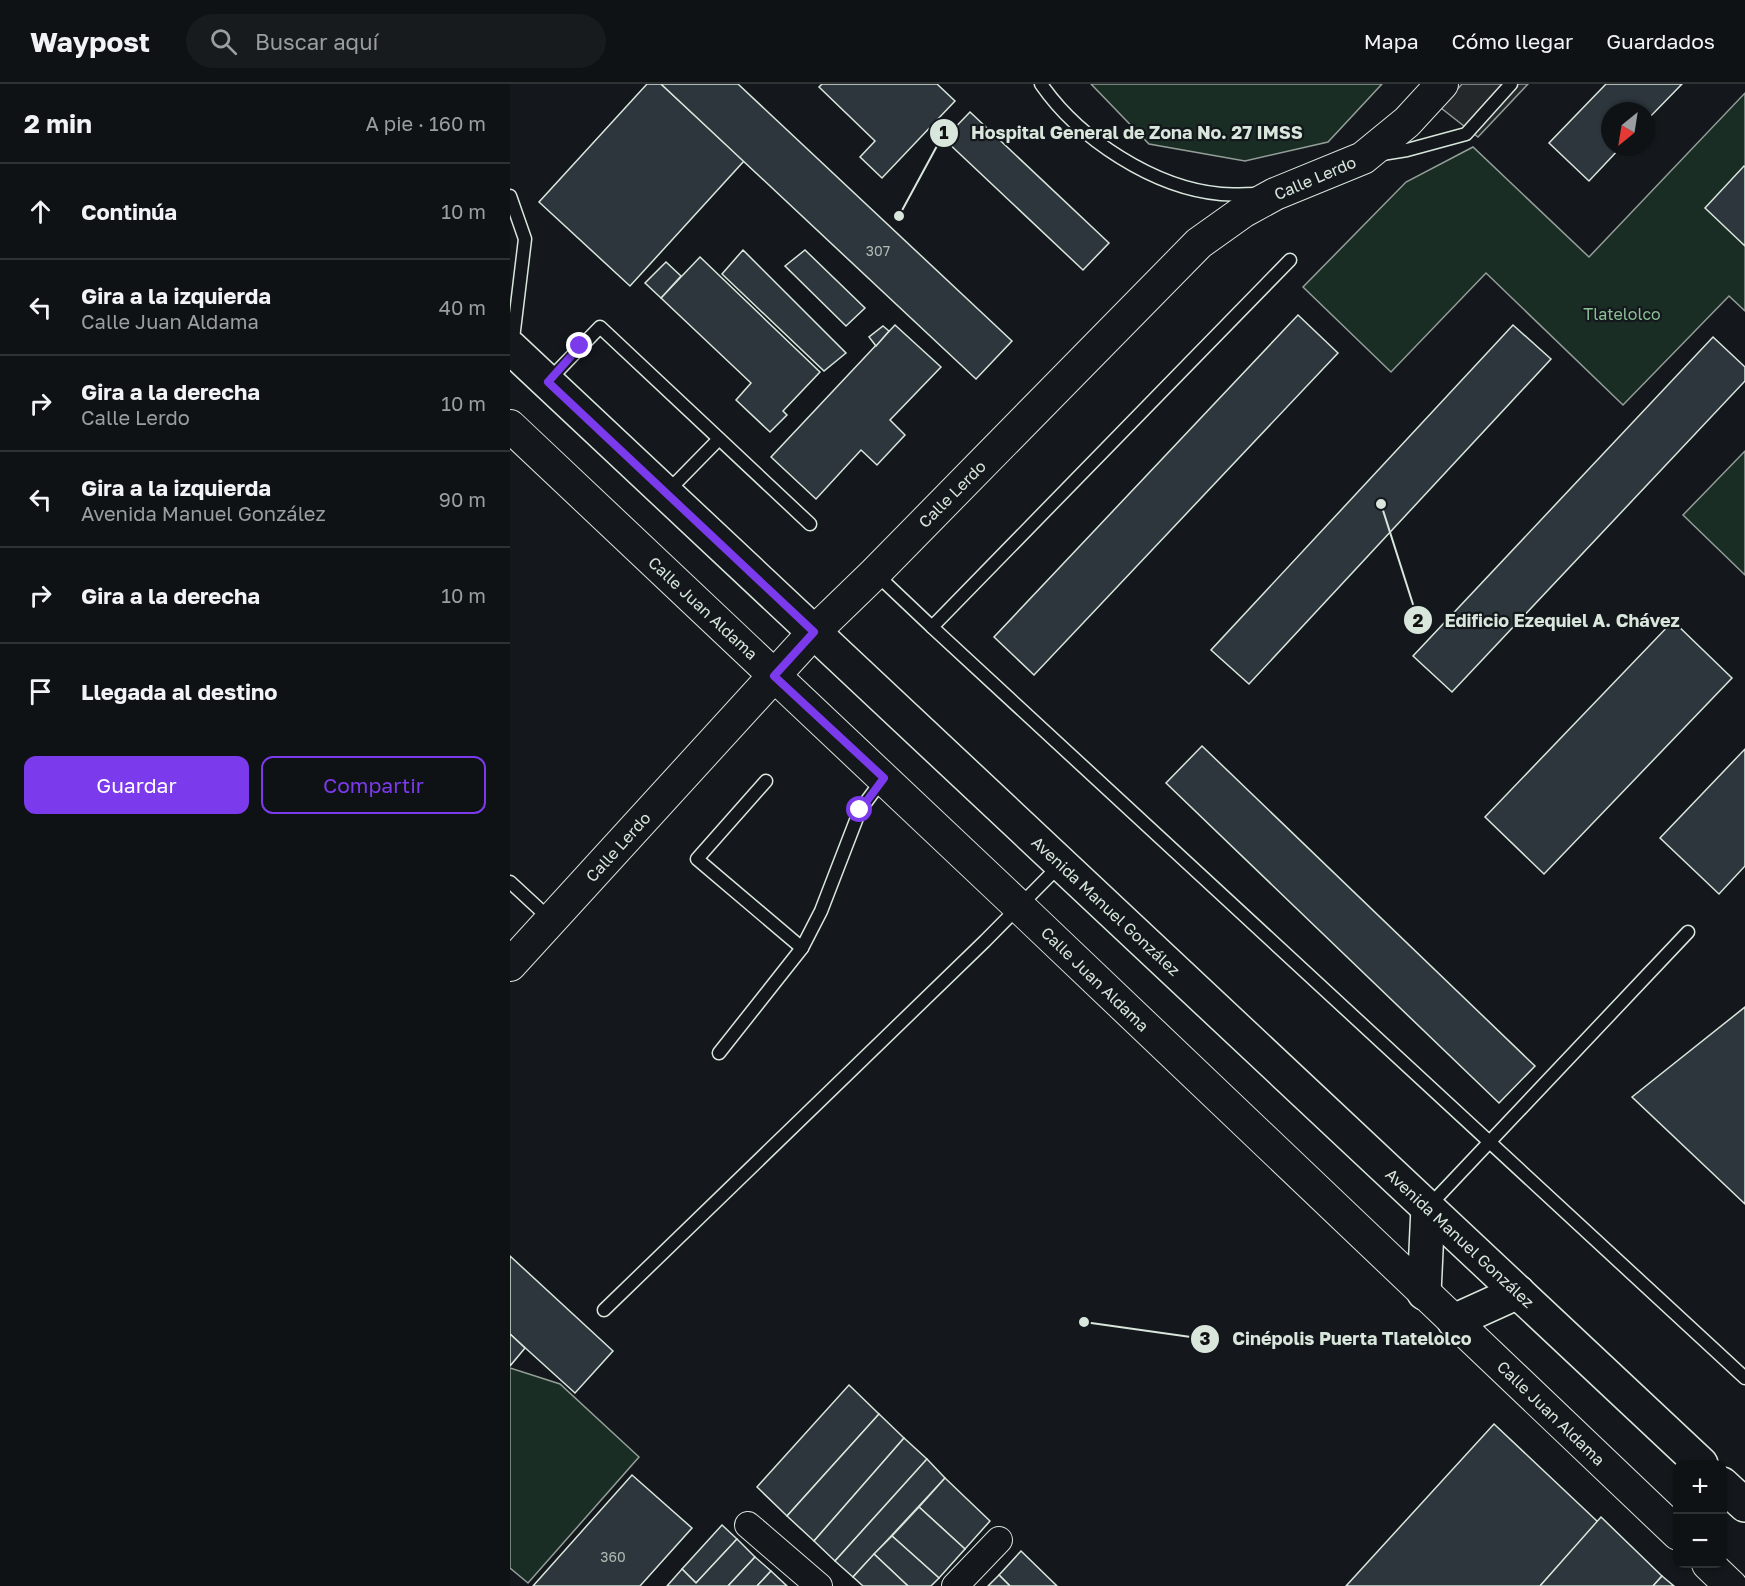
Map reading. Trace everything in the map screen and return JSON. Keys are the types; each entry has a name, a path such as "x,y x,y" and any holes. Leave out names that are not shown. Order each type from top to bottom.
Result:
{"main road":[{"name":"Avenida Manuel González","path":"511,348 1697,1460"},
{"path":"1424,1293 1428,1208"},
{"path":"1454,1321 1518,1292"},
{"path":"1727,1489 1745,1505"}],"street":[{"name":"Calle Lerdo","path":"510,965 814,632 875,573 1199,243 1244,211 1275,194 1363,158 1407,122 1442,84"},
{"name":"Calle Juan Aldama","path":"510,426 1020,906 1673,1530"},
{"path":"748,1525 819,1586"},
{"path":"955,1586 999,1540"},
{"path":"1713,1568 1731,1586"}],"lane":[{"path":"1041,84 1094,140 1123,160 1156,176 1189,188 1221,194 1275,194"},
{"path":"1363,158 1407,150 1466,134 1511,84"},
{"path":"510,196 525,239 511,348"},
{"path":"932,627 1290,260"},
{"path":"548,382 600,327 810,524"},
{"path":"666,493 719,439"},
{"path":"875,573 1745,1378"},
{"path":"719,1053 802,948 821,911 860,810 884,778"},
{"path":"766,781 697,860 802,948"},
{"path":"604,1310 1061,864"},
{"path":"510,882 551,920"},
{"path":"1428,1208 1688,932"}],"green space":[{"path":"1091,84 1382,84 1328,142 1245,161 1149,144"},
{"name":"Tlatelolco","path":"1745,93 1745,311 1729,296 1623,405 1486,273 1391,372 1303,287 1406,182 1473,147 1589,257"},
{"path":"1745,451 1745,575 1683,515"},
{"path":"510,1368 560,1384 639,1457 528,1583 510,1568"}],"shaded area":[{"path":"1462,84 1528,84 1478,137 1441,108"}],"building":[{"path":"647,84 661,84 744,161 630,286 539,202"},
{"path":"661,84 738,84 1012,341 976,379"},
{"path":"822,84 937,84 955,101 882,178 860,157 875,141 819,87"},
{"path":"1606,84 1682,84 1655,112 1655,102 1601,102 1601,156 1613,156 1589,181 1549,143"},
{"path":"970,112 1109,243 1083,270 944,139"},
{"path":"1745,167 1745,246 1705,208"},
{"path":"743,250 846,353 824,371 722,274"},
{"path":"805,250 865,308 846,326 785,266"},
{"path":"700,257 820,372 783,411 787,415 770,432 736,400 751,383 661,298"},
{"path":"666,262 681,276 661,298 645,283"},
{"path":"1298,315 1338,353 1034,675 994,637"},
{"path":"895,325 941,367 890,420 905,435 877,465 861,450 816,499 771,457"},
{"path":"1513,325 1551,359 1249,684 1211,650"},
{"path":"883,326 889,331 876,346 869,337"},
{"path":"1713,337 1745,367 1745,381 1452,692 1413,656"},
{"path":"1673,621 1732,678 1544,874 1485,817"},
{"path":"1202,746 1535,1066 1499,1103 1166,783"},
{"path":"1745,749 1745,866 1719,894 1660,838"},
{"path":"1745,1007 1745,1204 1632,1097"},
{"path":"510,1256 613,1351 575,1393 510,1334"},
{"path":"510,1334 525,1348 510,1366"},
{"path":"849,1385 879,1414 787,1516 757,1487"},
{"path":"879,1414 904,1438 814,1541 787,1516"},
{"path":"1494,1424 1598,1522 1540,1586 1346,1586"},
{"path":"904,1438 927,1459 835,1561 814,1541"},
{"path":"927,1459 945,1478 853,1577 835,1561"},
{"path":"632,1475 692,1528 640,1586 533,1586"},
{"path":"945,1478 990,1521 965,1549 919,1507"},
{"path":"919,1507 965,1549 939,1578 892,1536"},
{"path":"1601,1517 1662,1576 1653,1586 1540,1586"},
{"path":"722,1525 737,1539 696,1583 682,1569"},
{"path":"892,1536 939,1578 931,1586 908,1586 874,1554"},
{"path":"737,1539 755,1557 728,1586 667,1586 682,1569 696,1583"},
{"path":"1021,1551 1057,1586 1010,1586 999,1575"},
{"path":"874,1554 908,1586 863,1586 853,1577"},
{"path":"755,1557 771,1571 757,1586 728,1586"},
{"path":"771,1571 787,1586 757,1586"},
{"path":"999,1575 1010,1586 988,1586"},
{"path":"1662,1576 1674,1586 1653,1586"}],"place":[{"name":"Hospital General de Zona No. 27 IMSS","path":"899,216"},
{"name":"Edificio Ezequiel A. Chávez","path":"1381,504"},
{"name":"Cinépolis Puerta Tlatelolco","path":"1084,1322"}],"route":[{"path":"580,346 548,382 814,632 774,676 884,778 860,810"}]}
